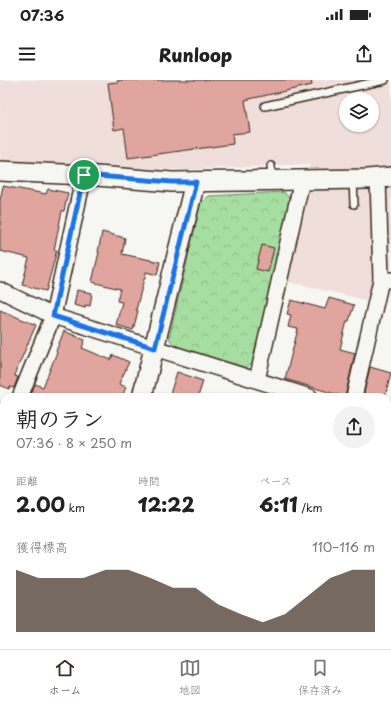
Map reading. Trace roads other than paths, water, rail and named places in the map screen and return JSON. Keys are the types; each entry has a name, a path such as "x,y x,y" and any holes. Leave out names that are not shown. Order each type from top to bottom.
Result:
{"street":[{"path":"0,171 84,175 172,182 196,182 272,173 302,180 384,178 381,282 355,393"},
{"path":"22,393 53,316 84,175"},
{"path":"257,380 302,180"},
{"path":"143,393 196,182"},
{"path":"0,290 53,316 298,393"}],"lane":[{"path":"265,106 384,80"},
{"path":"353,179 354,204"}]}
